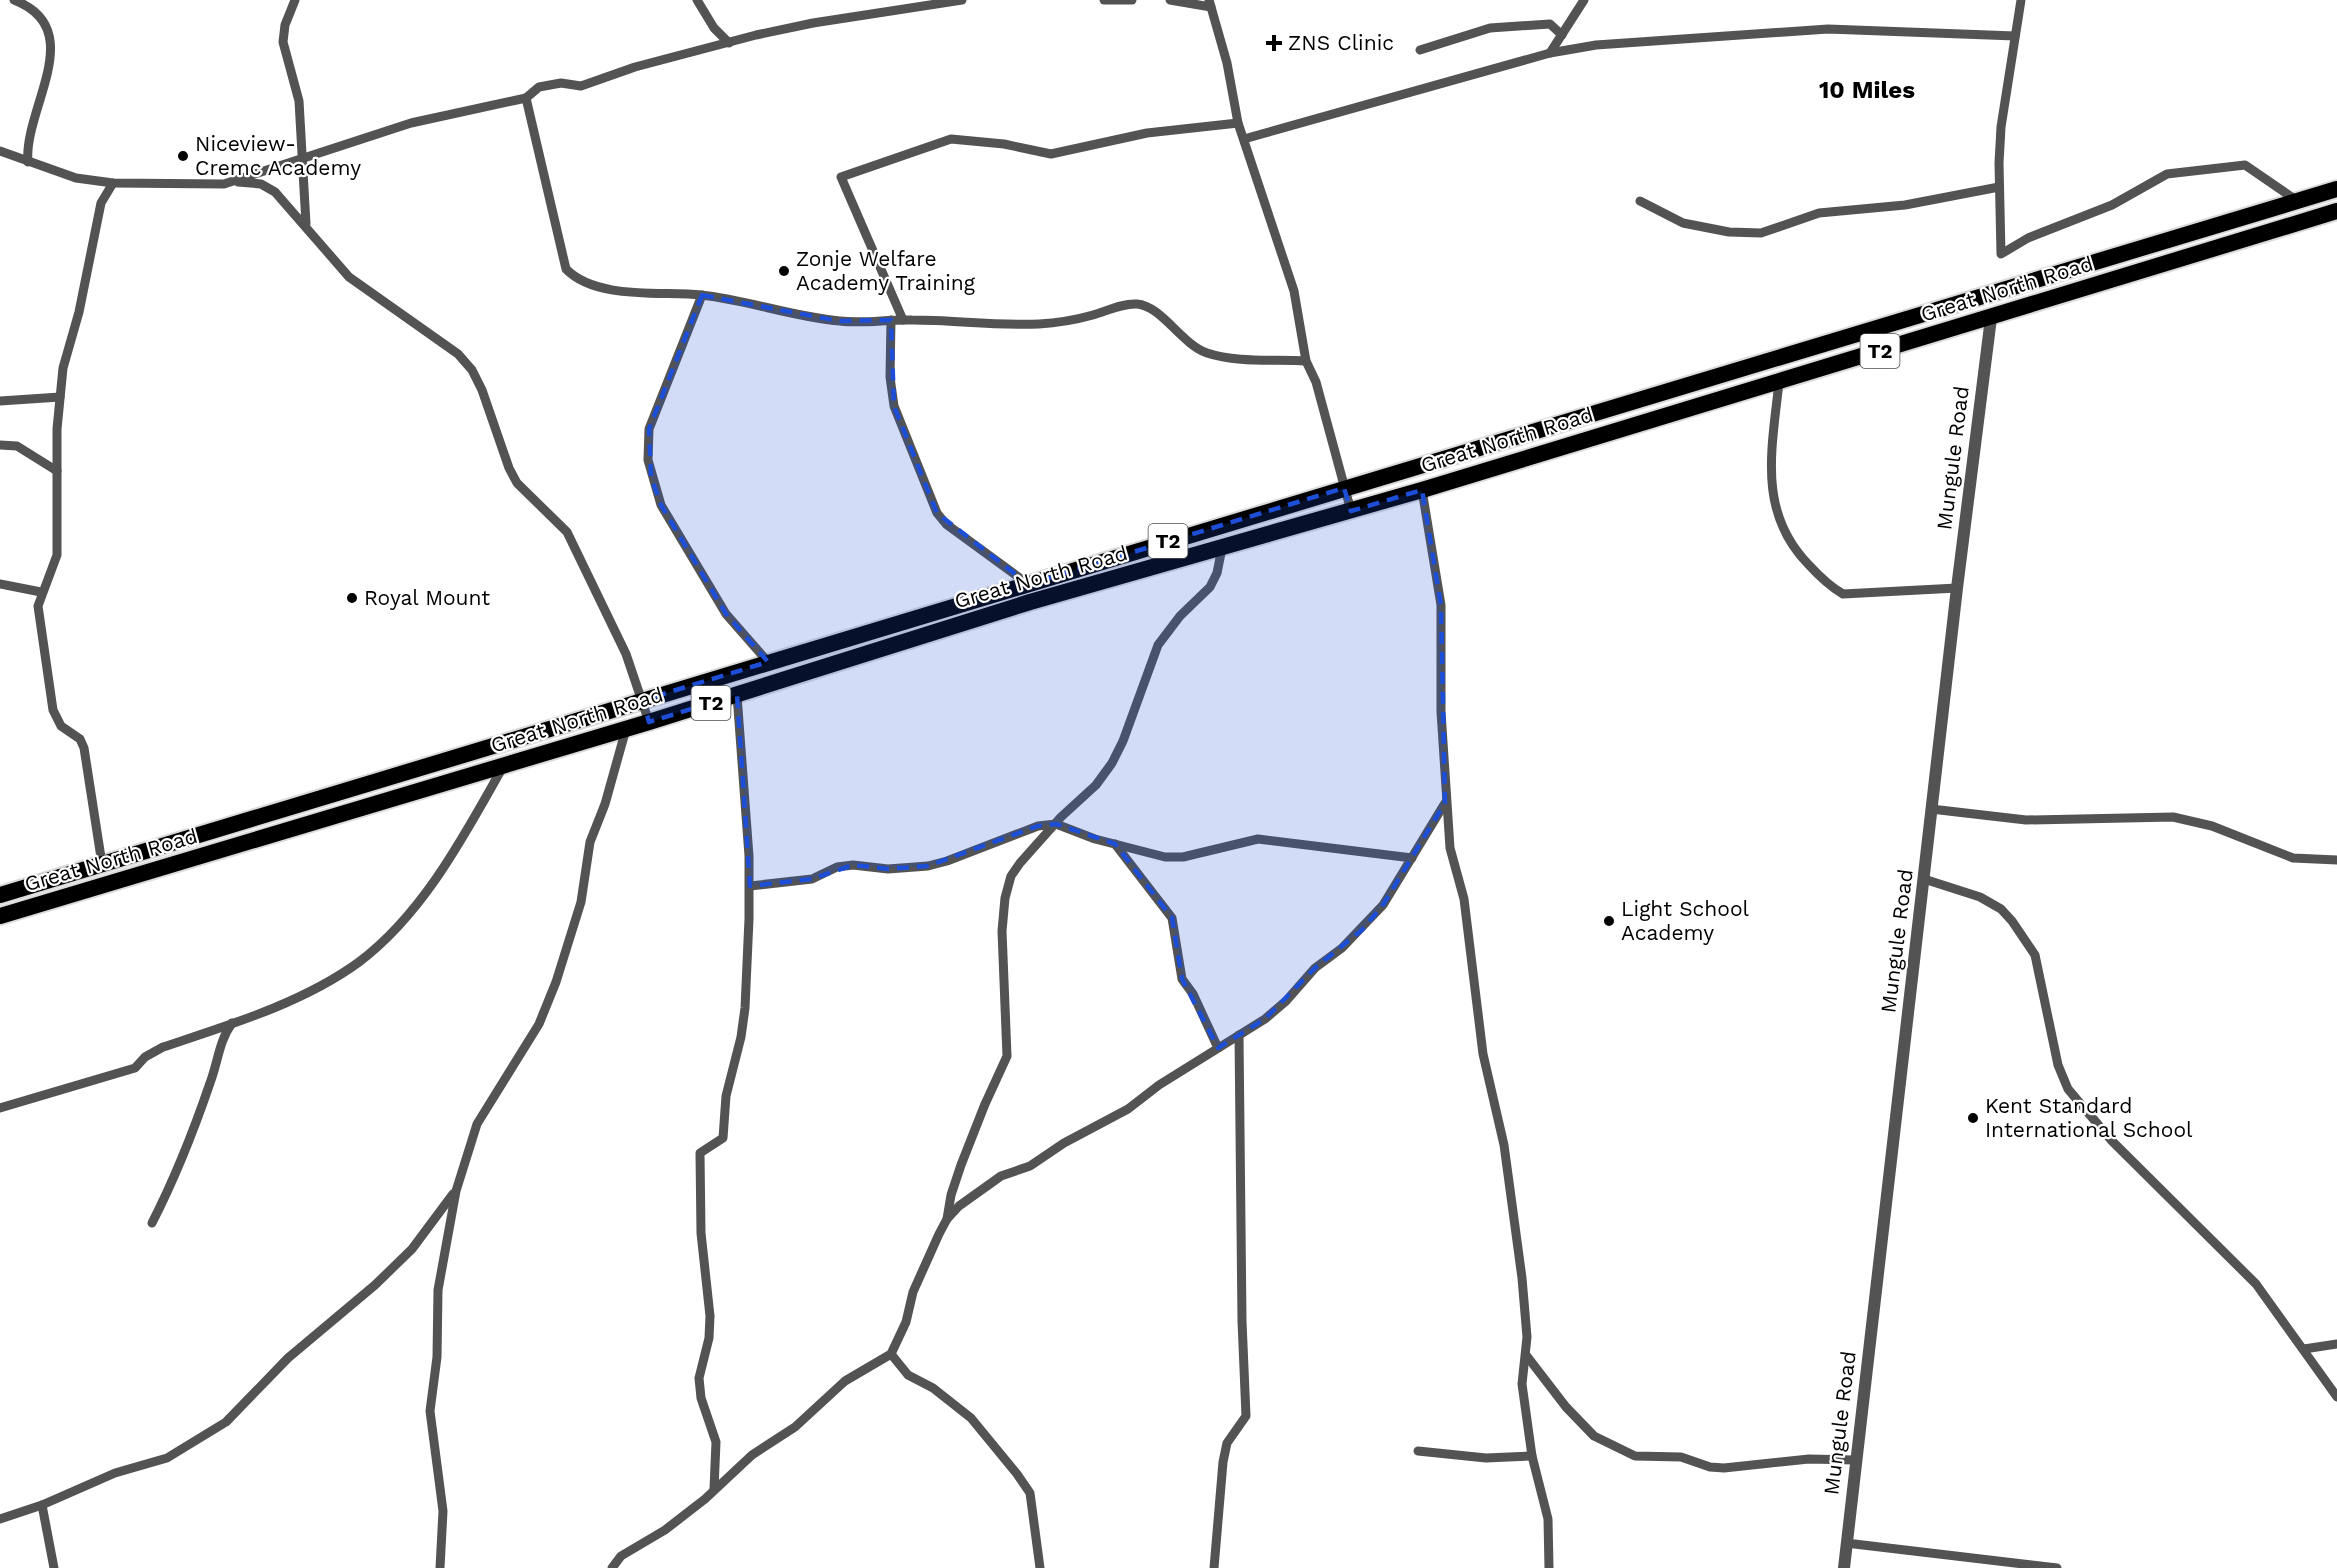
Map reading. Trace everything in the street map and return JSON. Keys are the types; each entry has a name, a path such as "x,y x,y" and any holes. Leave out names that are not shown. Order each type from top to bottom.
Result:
{"highway":[{"name":"Great North Road","path":"0,895 2337,189"},
{"name":"Great North Road","path":"0,916 649,722 1030,602 1422,490 2337,211"}],"street":[{"path":"14,0 27,5 42,21 50,38 52,50 28,141 28,162"},
{"path":"295,0 285,25 283,42 299,101 306,225"},
{"path":"697,0 714,28 729,43"},
{"path":"0,151 61,174 113,183 224,184 236,182 301,158 411,123 526,98 539,87 561,83 581,86 635,67 813,23 962,0"},
{"path":"1104,0 1132,0"},
{"path":"1170,0 1210,4 1227,63 1238,123 1294,291 1306,361 1316,382 1351,511"},
{"path":"1550,53 1584,0"},
{"path":"2021,0 2001,127 1999,188 2001,254 2028,238 2112,205 2167,174 2245,165 2296,200"},
{"path":"1420,50 1490,28 1550,24 1562,35"},
{"path":"1244,139 1550,53 1596,45 1828,29 2015,36"},
{"path":"526,98 566,269 586,281 615,291 702,295 839,321 903,320 1042,324 1067,321 1137,304 1154,312 1191,344 1205,352 1222,357 1306,361"},
{"path":"903,320 841,177 951,139 1004,144 1051,154 1147,133 1238,123"},
{"path":"236,182 261,184 275,192 349,277 458,354 472,370 482,390 508,468 526,495 567,532 626,654 649,722"},
{"path":"102,864 84,748 80,739 61,726 53,710 38,606 41,592 57,555 57,471 60,398 65,359 79,312 101,203 113,183"},
{"path":"1640,201 1683,223 1729,232 1761,233 1805,216 1905,205 1999,188"},
{"path":"702,295 649,429 650,468 661,505 726,614 768,662"},
{"name":"Mungule Road","path":"1844,1568 1931,809 1991,318"},
{"path":"891,321 890,377 894,406 937,513 946,524 1028,584"},
{"path":"1779,382 1772,482 1775,512 1783,532 1797,553 1829,586 1843,594 1957,588"},
{"path":"0,401 60,398"},
{"path":"0,445 17,446 57,471"},
{"path":"1422,490 1441,605 1441,712 1445,803 1450,848 1464,899 1483,1054 1504,1145 1522,1278 1526,1355 1522,1384 1532,1456 1548,1519 1549,1568"},
{"path":"612,1568 621,1556 665,1530 752,1455 771,1444 824,1403 845,1381 891,1354 906,1322 913,1292 947,1219 951,1195 961,1166 1007,1056 1002,931 1008,888 1020,862 1096,785 1112,763 1123,741 1158,645 1180,616 1210,587 1217,573 1222,548"},
{"path":"0,584 41,592"},
{"path":"714,1489 716,1442 701,1398 699,1378 709,1338 710,1316 701,1233 700,1153 718,1143 725,1131 726,1096 741,1037 745,1008 750,886 736,695"},
{"path":"440,1568 443,1511 430,1411 437,1358 438,1290 456,1191 477,1124 539,1024 556,982 581,902 590,842 605,804 626,729"},
{"path":"0,1108 135,1068 145,1056 163,1047 232,1023 334,978 383,941 408,915 449,859 504,765"},
{"path":"947,1219 980,1190 1001,1176 1030,1166 1064,1143 1128,1109 1159,1085 1265,1019 1286,1001 1315,968 1362,930 1383,905 1445,803"},
{"path":"1931,809 2026,820 2172,817 2212,825 2293,858 2337,860"},
{"path":"750,886 812,879 837,867 853,865 888,869 928,866 1038,826 1056,824 1145,853 1183,857 1258,839 1412,858"},
{"path":"1115,844 1172,918 1182,979 1193,994 1218,1048"},
{"path":"1924,879 1980,897 2001,909 2012,921 2035,955 2058,1065 2068,1089 2112,1141 2256,1284 2337,1397"},
{"path":"152,1223 170,1189 211,1082 224,1034 232,1023"},
{"path":"1214,1568 1223,1462 1227,1443 1246,1416 1242,1322 1239,1035"},
{"path":"0,1520 42,1505 116,1473 167,1458 226,1422 288,1358 375,1285 412,1249 456,1191"},
{"path":"2304,1349 2337,1344"},
{"path":"891,1354 908,1375 933,1388 971,1418 1017,1474 1030,1493 1040,1568"},
{"path":"1526,1355 1594,1436 1635,1456 1681,1457 1710,1467 1724,1468 1809,1459 1856,1460"},
{"path":"1418,1451 1486,1458 1532,1456"},
{"path":"42,1505 54,1568"},
{"path":"1846,1543 2057,1568"}],"highlighted area":[{"path":"702,295 839,321 891,320 894,406 937,513 1028,584 1344,488 1351,511 1422,490 1441,605 1445,803 1383,905 1362,930 1315,968 1265,1019 1218,1048 1182,979 1172,918 1115,844 1056,824 1038,826 928,866 888,869 853,865 812,879 750,886 737,695 649,722 643,700 768,662 726,614 661,505 651,477 649,429"}],"place":[{"name":"ZNS Clinic","path":"1274,43"},
{"name":"Niceview- Cremc Academy","path":"183,156"},
{"name":"Zonje Welfare Academy Training","path":"784,271"},
{"name":"Royal Mount","path":"352,598"},
{"name":"Light School Academy","path":"1609,921"},
{"name":"Kent Standard International School","path":"1973,1118"}],"district":[{"name":"10 Miles","path":"1867,90"}]}
